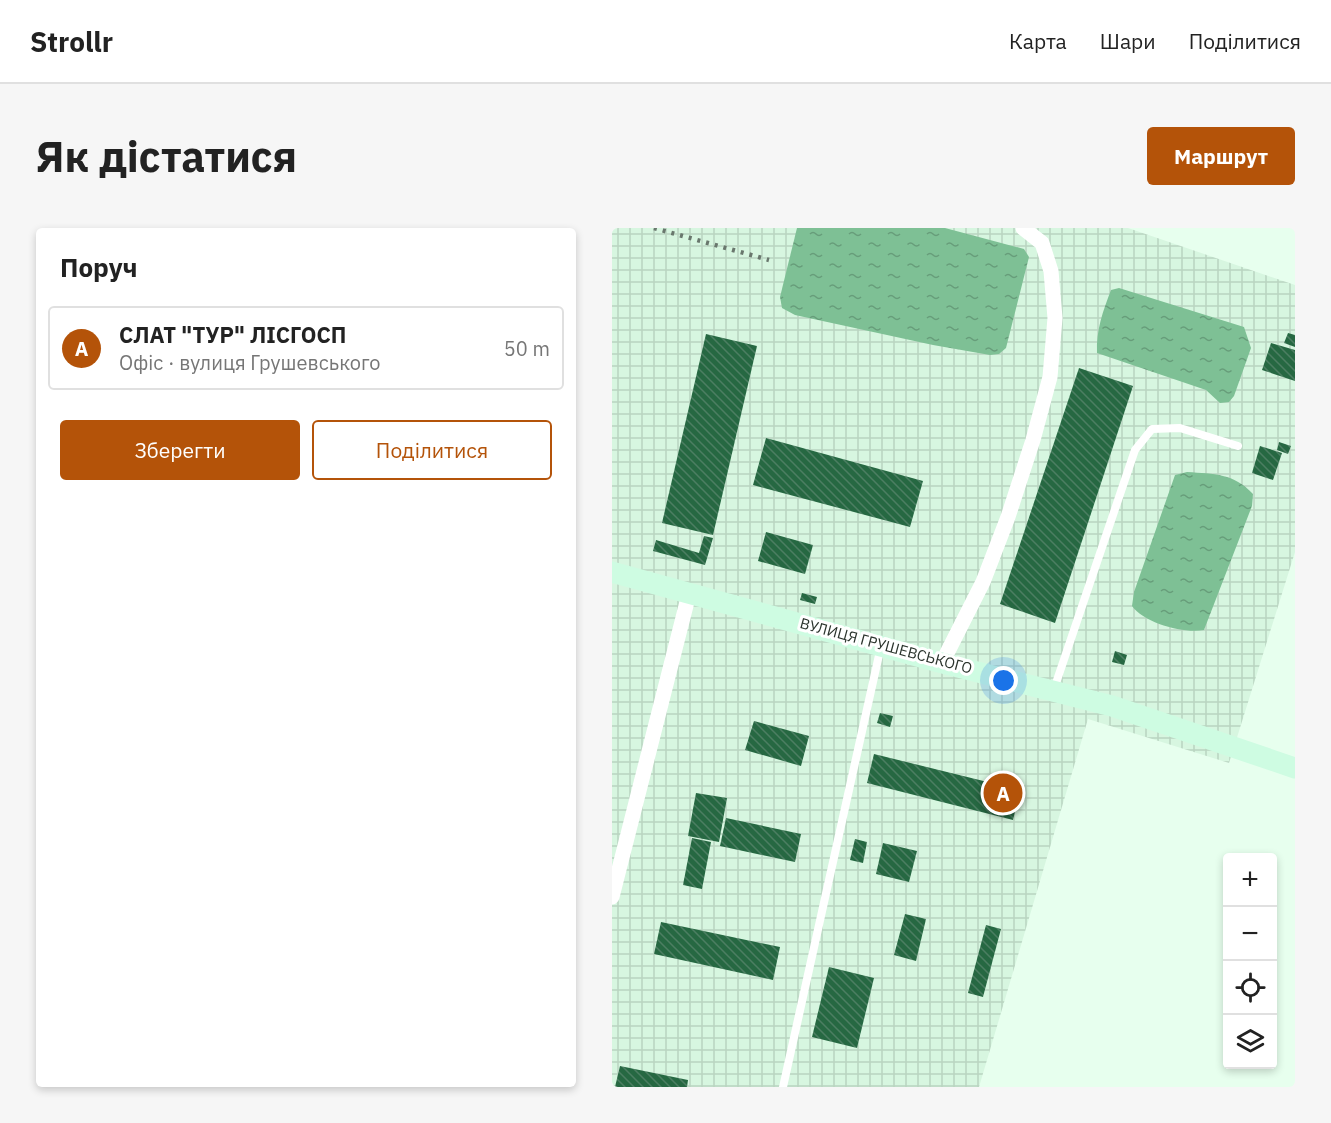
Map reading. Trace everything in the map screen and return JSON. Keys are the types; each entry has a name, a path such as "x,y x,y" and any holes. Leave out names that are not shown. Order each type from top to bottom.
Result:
{"street":[{"path":"942,663 983,582 1029,451 1050,377 1055,318 1050,271 1042,243 1023,228"},
{"name":"ВУЛИЦЯ ГРУШЕВСЬКОГО","path":"612,572 942,663 1112,706 1295,768"},
{"path":"612,897 689,594"}],"lane":[{"path":"1053,690 1135,450 1152,429 1180,428 1238,446"},
{"path":"783,1087 881,645"}],"shaded area":[{"path":"612,228 1128,228 1295,285 1295,552 1229,763 1088,719 979,1087 612,1087"}],"water":[{"path":"797,228 945,228 1024,249 1029,257 1006,348 999,354 990,355 933,345 795,315 782,308 780,297"},
{"path":"1119,288 1244,327 1251,348 1234,396 1229,402 1220,403 1206,390 1097,353 1099,328 1105,305 1111,290"},
{"path":"1187,472 1215,474 1231,478 1253,494 1252,506 1204,630 1196,631 1165,626 1146,617 1132,606 1134,592 1175,475"}],"building":[{"path":"1288,333 1295,335 1295,347 1284,343"},
{"path":"706,334 757,346 713,535 662,523"},
{"path":"1271,343 1295,350 1295,381 1262,370"},
{"path":"1079,368 1133,386 1055,623 1000,604"},
{"path":"766,438 923,481 910,527 753,485"},
{"path":"1279,442 1291,446 1288,454 1277,450"},
{"path":"1260,446 1282,453 1273,480 1252,473"},
{"path":"766,532 813,545 805,574 758,561"},
{"path":"704,536 713,538 705,565 653,551 656,540 699,553"},
{"path":"802,593 817,597 815,604 800,600"},
{"path":"1115,651 1127,655 1124,665 1112,662"},
{"path":"880,713 893,716 890,727 877,723"},
{"path":"754,721 809,736 801,766 745,750"},
{"path":"874,754 1020,790 1013,820 867,783"},
{"path":"696,793 727,798 719,842 688,836"},
{"path":"726,818 801,834 795,862 720,846"},
{"path":"692,838 711,842 702,889 683,885"},
{"path":"855,839 867,842 863,863 850,860"},
{"path":"883,843 917,851 909,882 876,874"},
{"path":"905,914 926,919 916,961 894,955"},
{"path":"661,922 780,947 773,980 654,954"},
{"path":"986,925 1001,929 983,997 968,993"},
{"path":"829,967 874,978 857,1048 812,1037"},
{"path":"620,1066 688,1080 687,1087 615,1087"}],"railway":[{"path":"654,228 769,260"}],"place":[{"name":"СЛАТ \"ТУР\" ЛІСГОСП","path":"1003,793"}]}
